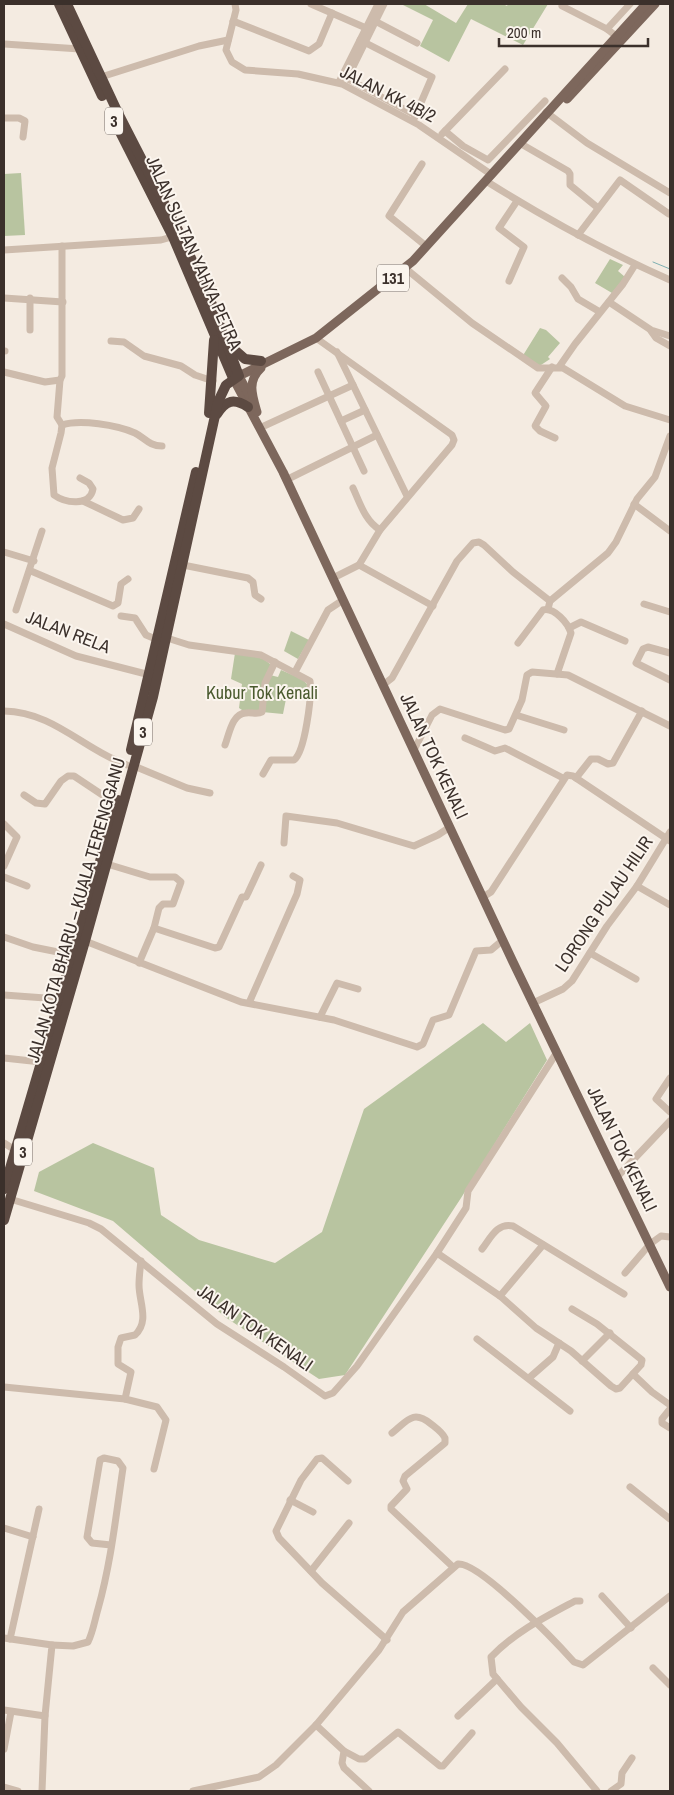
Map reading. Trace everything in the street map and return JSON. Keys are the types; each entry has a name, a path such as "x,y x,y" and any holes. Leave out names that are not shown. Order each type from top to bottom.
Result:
{"highway":[{"name":"JALAN SULTAN YAHYA PETRA","path":"59,4 80,49 211,302 235,374"},
{"name":"JALAN SULTAN YAHYA PETRA","path":"67,4 176,235 214,334 235,374"},
{"path":"212,415 214,334"},
{"path":"224,338 241,356 262,363"},
{"name":"JALAN KOTA BHARU – KUALA TERENGGANU","path":"4,1220 39,1084 41,1062 116,804 131,766 150,675 163,639 212,415 223,390 235,374"},
{"path":"212,415 229,401 235,400 252,409"},
{"name":"JALAN KOTA BHARU – KUALA TERENGGANU","path":"4,1189 15,1150 86,941 107,864 183,565 212,415"}],"main road":[{"name":"131","path":"489,178 504,166 524,145 616,36 646,4"},
{"name":"131","path":"235,374 316,338 405,268 489,178 531,122 547,116 655,4"},
{"path":"252,409 251,387 254,375 262,363"},
{"name":"JALAN SULTAN YAHYA PETRA","path":"235,374 252,409"},
{"name":"JALAN TOK KENALI","path":"252,409 264,426 285,476"},
{"name":"JALAN TOK KENALI","path":"252,409 533,1003 670,1286"}],"street":[{"name":"JALAN KK 4B/2","path":"235,4 228,40 228,56 237,66 245,70 298,74 340,83 414,118 516,201 635,264 670,280"},
{"path":"311,4 366,28"},
{"path":"340,83 363,41 378,4"},
{"path":"350,80 350,73 363,41 366,28 384,4"},
{"path":"564,4 562,6 607,29 616,36"},
{"path":"607,29 630,4"},
{"path":"233,20 309,51 319,44 332,13"},
{"path":"373,20 417,43"},
{"path":"101,77 193,47 228,40"},
{"path":"340,83 350,80 414,118 432,79 431,76 363,41"},
{"path":"4,44 80,49"},
{"path":"438,138 505,70"},
{"name":"JALAN KK 4B/2","path":"445,131 463,146 488,160 531,122 545,101"},
{"path":"547,116 587,143 670,193"},
{"path":"4,118 25,120 23,137"},
{"path":"524,145 568,171 570,185 598,208"},
{"path":"422,164 389,216 426,246"},
{"path":"578,234 617,182 622,180 669,214"},
{"path":"509,281 524,247 501,230 500,227 516,201"},
{"path":"4,250 161,240 176,235"},
{"path":"62,246 63,370 60,380 57,418 62,425 59,447 52,468 52,492 57,498 69,502 83,501 90,497 93,489 89,483 80,478"},
{"path":"555,438 540,431 535,426 546,406 535,393 609,302 635,264"},
{"path":"405,268 496,340 538,368 556,367 625,406 670,420"},
{"path":"562,278 571,287 578,299 600,312"},
{"path":"4,298 30,298 63,302"},
{"path":"30,298 30,330"},
{"path":"609,302 651,330 670,336"},
{"path":"651,330 656,338 670,346"},
{"path":"316,338 358,366 453,437 452,444 406,496 380,530 359,564 333,578"},
{"path":"112,341 124,342 144,356 181,366 195,375 213,381"},
{"path":"337,352 406,496"},
{"path":"348,374 358,366"},
{"path":"4,372 46,382 60,380"},
{"path":"318,372 364,470"},
{"path":"264,426 353,385"},
{"path":"341,421 365,410"},
{"path":"62,425 78,422 124,429 141,437 150,444 162,446"},
{"path":"285,476 377,435"},
{"path":"518,643 541,612 608,553 622,531 634,504 655,477 670,436"},
{"path":"352,488 366,516 380,530"},
{"path":"83,501 123,520 133,518 139,509"},
{"path":"634,504 670,531"},
{"path":"16,610 31,571 42,531"},
{"path":"383,685 392,678 457,561 470,545 476,542 484,545 513,572 526,580 569,628 570,639 557,674"},
{"path":"4,552 34,561"},
{"path":"359,564 432,606"},
{"path":"183,565 248,578 253,582 255,595 261,599"},
{"path":"31,571 113,606 118,603 121,584 128,579"},
{"path":"295,672 328,610 343,600"},
{"path":"644,604 670,612"},
{"path":"121,616 137,620 146,635 189,645 251,653 275,662 307,679 310,686 306,729 299,755 294,760 271,760 263,774"},
{"path":"569,628 581,622 625,641"},
{"name":"JALAN RELA","path":"4,624 76,656 150,675"},
{"path":"670,653 648,647 643,649 636,663 670,680"},
{"path":"225,746 233,721 238,716 243,712 259,714 262,712 265,683 275,662"},
{"path":"414,750 437,710 443,709 507,730 510,728 524,695 528,674 565,674 590,684 670,726"},
{"path":"4,711 16,711 60,727 109,757 187,788 210,793"},
{"path":"576,778 591,759 598,759 608,764 614,763 642,711"},
{"path":"516,715 564,730"},
{"path":"465,738 495,751 504,748 563,778"},
{"path":"483,897 491,892 563,778 567,775 576,778 669,837"},
{"path":"24,795 36,803 45,804 61,781 68,776 74,776 116,804"},
{"path":"284,843 286,816 337,823 414,846 450,827"},
{"path":"4,824 17,837 4,866"},
{"name":"LORONG PULAU HILIR","path":"533,1003 565,987 637,886 669,837"},
{"path":"107,864 150,877 179,879 180,886 173,904 160,906 154,928 139,963"},
{"path":"154,928 215,948 219,947 242,897 246,897 262,865"},
{"path":"249,1003 300,884 300,880 293,876"},
{"path":"4,877 27,886"},
{"path":"637,886 670,905"},
{"path":"4,937 33,947 73,955"},
{"path":"86,941 139,963 249,1003 320,1017 417,1047 423,1044 432,1020 449,1015 476,951 491,950 503,940"},
{"path":"590,953 636,979"},
{"path":"320,1017 337,983 358,989"},
{"path":"4,995 60,999"},
{"name":"JALAN TOK KENALI","path":"10,1199 89,1223 101,1229 217,1324 325,1396 332,1394 357,1366 437,1253 466,1208 468,1191 557,1052"},
{"path":"4,1058 41,1062"},
{"path":"670,1078 656,1099 670,1112"},
{"path":"617,1177 670,1121"},
{"path":"4,1143 15,1150"},
{"path":"482,1250 498,1228 506,1225 513,1226 624,1294"},
{"path":"626,1273 650,1244 661,1236 670,1237"},
{"path":"500,1296 543,1245"},
{"path":"437,1253 500,1296 536,1328 559,1342 616,1389 634,1374 641,1365 642,1360 610,1334 572,1309"},
{"path":"126,1399 131,1374 129,1370 118,1364 118,1347 121,1338 135,1335 142,1325 143,1309 139,1288 140,1261"},
{"path":"582,1361 610,1334"},
{"path":"477,1339 570,1411"},
{"path":"529,1378 553,1357 559,1342"},
{"path":"634,1374 670,1407 662,1420 670,1428"},
{"path":"4,1388 126,1399 157,1407 165,1416 166,1425 154,1469"},
{"path":"392,1433 411,1418 417,1416 423,1417 446,1438 445,1444 405,1476 403,1481 407,1489 391,1506 391,1509 453,1566"},
{"path":"39,1509 7,1639 74,1646 85,1643 90,1639 107,1573 123,1468 118,1461 104,1458 100,1460 86,1537 92,1543 111,1545"},
{"path":"348,1481 320,1458 301,1480 276,1531 279,1538 311,1570 387,1640"},
{"path":"630,1487 670,1519"},
{"path":"290,1500 313,1512"},
{"path":"311,1570 349,1523"},
{"path":"4,1528 33,1537"},
{"path":"193,1791 259,1777 276,1766 316,1725 387,1640 403,1612 453,1566 466,1564 502,1590 574,1662 584,1665 670,1596"},
{"path":"602,1596 631,1628"},
{"path":"580,1601 575,1601 534,1623 505,1643 491,1657 491,1666 497,1678 521,1707 557,1743 594,1790"},
{"path":"42,1791 52,1645"},
{"path":"653,1668 670,1685"},
{"path":"458,1716 497,1678"},
{"path":"4,1749 8,1711 46,1716"},
{"path":"316,1725 344,1752 359,1759 365,1759 398,1732 440,1766 443,1766 472,1733"},
{"path":"344,1752 342,1766 370,1791"},
{"path":"611,1791 621,1784 622,1774 632,1758"},
{"path":"4,1787 18,1791"}],"green space":[{"path":"401,4 424,4 456,23 468,4 503,4 507,6 508,4 548,4 523,45 471,19 449,62 420,46 433,20"},
{"path":"21,173 25,235 4,236 4,174"},
{"path":"610,259 623,265 618,271 625,277 612,293 595,283"},
{"path":"540,328 546,330 560,343 548,357 550,359 538,367 522,357"},
{"name":"Kubur Tok Kenali","path":"291,631 309,640 298,659 284,651"},
{"name":"Kubur Tok Kenali","path":"235,653 263,659 271,665 270,675 278,677 281,670 302,679 307,684 306,697 287,694 283,714 242,710 239,708 242,684 231,679"},
{"path":"483,1023 506,1042 530,1023 547,1060 461,1198 345,1375 319,1379 225,1317 113,1221 34,1191 39,1172 93,1143 154,1168 161,1215 199,1240 275,1263 322,1232 364,1109"}],"waterway":[{"path":"653,262 670,269"}]}
